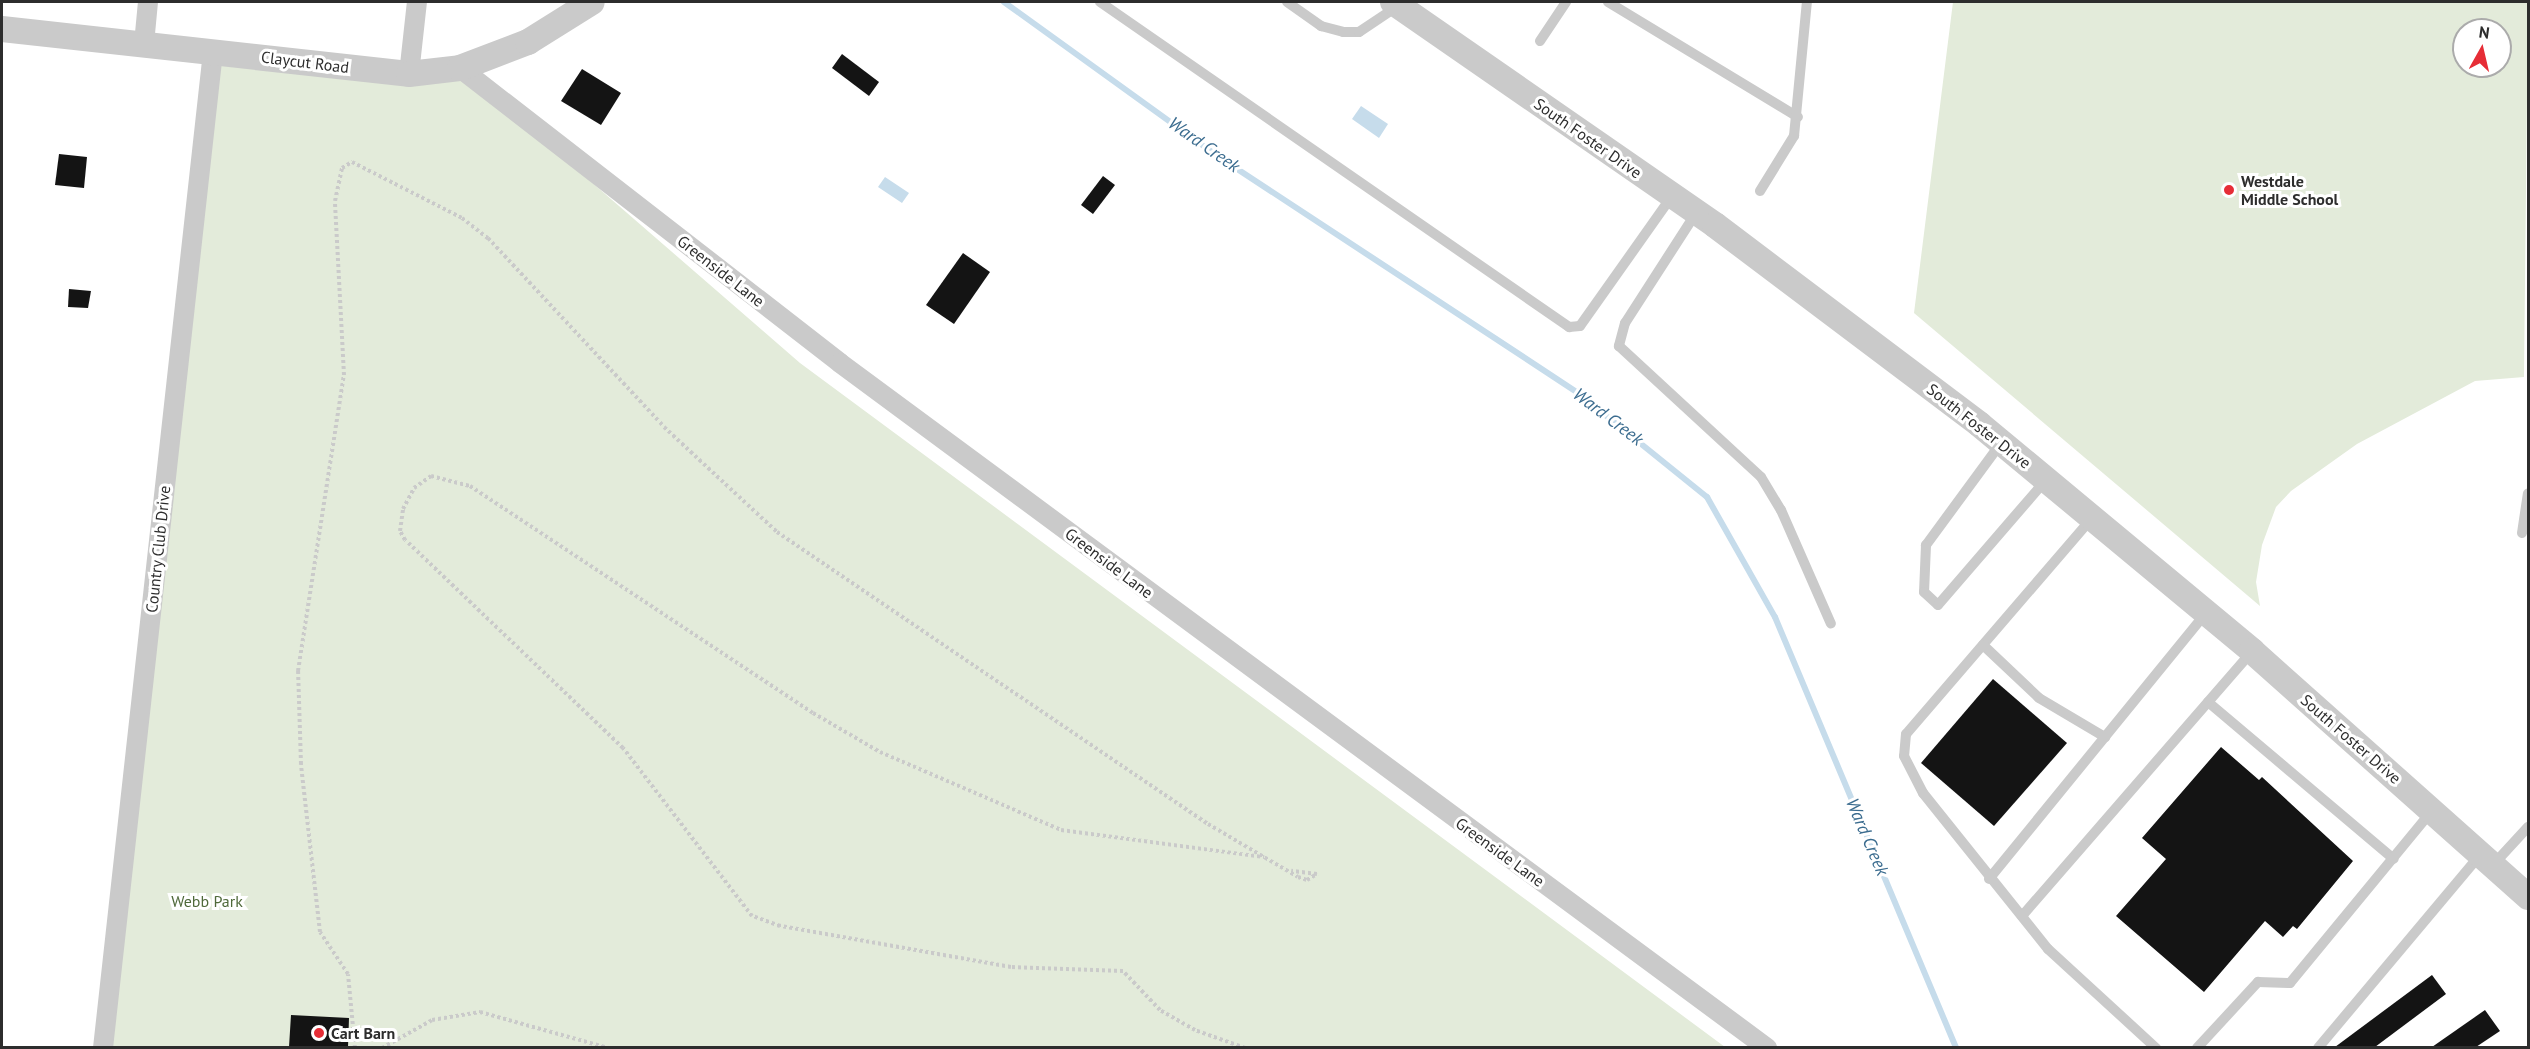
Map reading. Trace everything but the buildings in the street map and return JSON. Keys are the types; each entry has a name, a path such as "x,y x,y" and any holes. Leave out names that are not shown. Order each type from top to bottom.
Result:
{"street":[{"path":"144,44 148,2"},
{"path":"409,74 417,2"},
{"name":"Claycut Road","path":"2,29 409,74 460,68 528,42 592,2"},
{"name":"South Foster Drive","path":"1396,4 1696,212 2001,443 2252,651 2529,897"},
{"name":"Country Club Drive","path":"103,1047 213,51"},
{"name":"Greenside Lane","path":"460,68 840,363 1767,1047"}],"lane":[{"path":"1100,2 1569,327 1580,326 1672,196"},
{"path":"1287,2 1321,26 1343,32 1359,32 1396,4"},
{"path":"1540,41 1566,2"},
{"path":"1608,2 1798,117"},
{"path":"1760,191 1794,136 1798,117 1807,2"},
{"path":"1696,212 1625,323 1619,346 1761,477 1781,510 1831,624"},
{"path":"2001,443 1926,545 1924,592 1938,605 2046,480"},
{"path":"2522,533 2529,493"},
{"path":"2092,518 1906,734 1904,756 1923,793 1989,879 2048,949 2156,1047"},
{"path":"1989,879 2206,613"},
{"path":"1983,645 2039,698 2105,737"},
{"path":"2022,916 2252,651"},
{"path":"2208,702 2394,859"},
{"path":"2197,1047 2258,982 2290,983 2433,811"},
{"path":"2318,1047 2487,859 2529,827"}],"path":[{"path":"355,1047 348,974 320,932 301,764 298,671 344,375 335,201 342,168 352,162 462,218 488,238 664,427 777,531 1097,751 1265,857 1307,880 1317,874 1312,870 1291,871"},
{"path":"1245,1047 1195,1030 1160,1010 1123,971 1011,967 780,926 752,916 623,748 405,540 400,531 403,509 414,488 431,476 470,486 813,713 880,752 1061,830 1259,860 1265,857"},
{"path":"382,1047 432,1020 480,1012 608,1047"}],"green space":[{"name":"Westdale Middle School","path":"1953,2 2528,2 2524,377 2475,381 2357,444 2291,491 2276,507 2262,545 2256,582 2260,606 1914,313"},
{"name":"Webb Park","path":"213,51 460,68 800,363 1725,1047 101,1048"}],"water":[{"path":"1361,106 1388,124 1379,138 1352,119"},
{"path":"885,177 909,193 902,203 878,187"}],"waterway":[{"name":"Ward Creek","path":"1004,2 1222,159 1578,393 1707,497 1775,617 1956,1048"}],"place":[{"name":"Westdale Middle School","path":"2229,190"},
{"name":"Cart Barn","path":"319,1033"}]}
